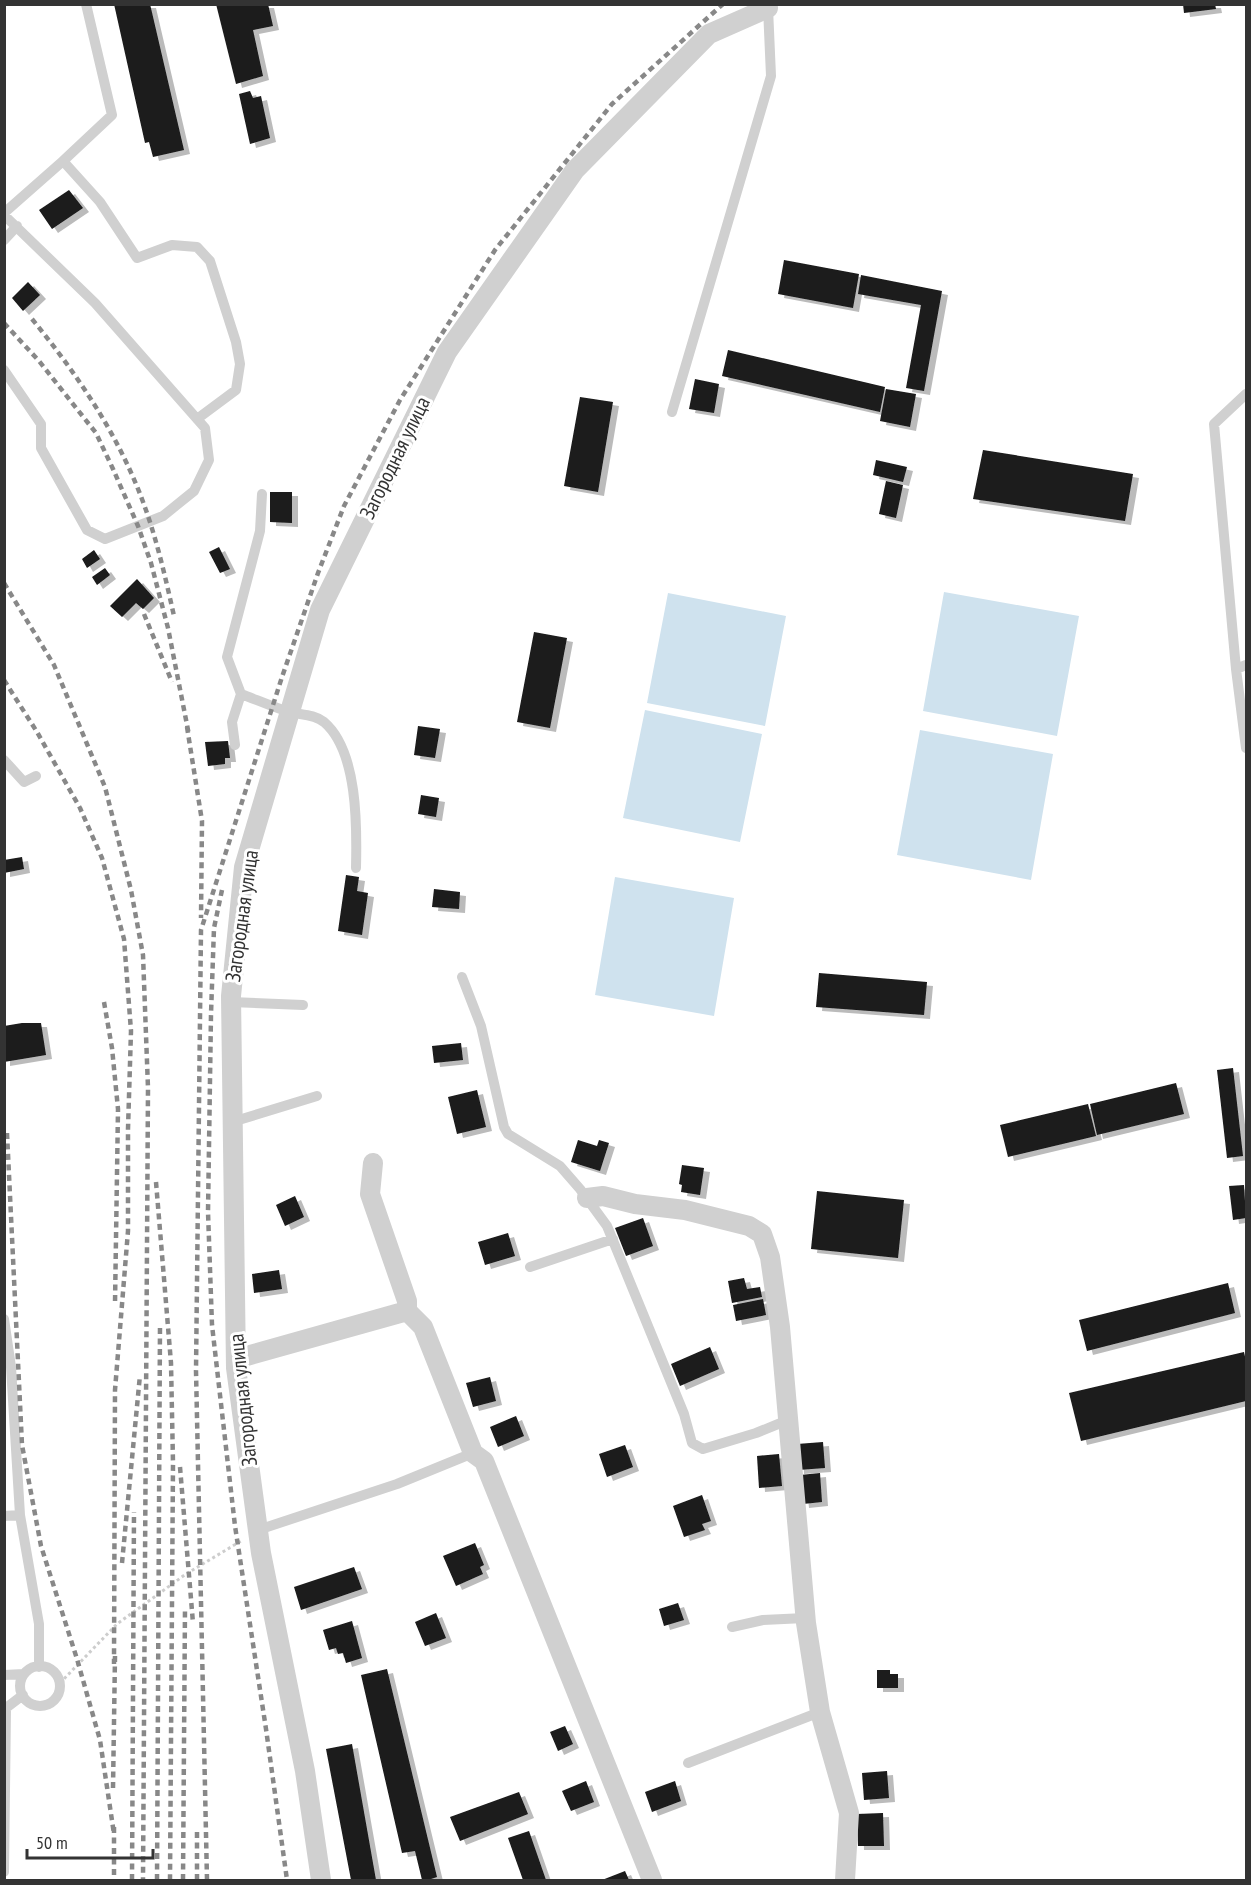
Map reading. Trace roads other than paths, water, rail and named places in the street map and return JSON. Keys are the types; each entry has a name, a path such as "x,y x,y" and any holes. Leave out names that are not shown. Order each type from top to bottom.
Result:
{"street":[{"name":"Загородная улица","path":"321,1881 305,1771 258,1530 236,1359 231,1002 244,867 320,610 447,352 575,170 709,34 769,6"},
{"path":"373,1163 370,1194 407,1301 407,1311 423,1327 473,1453 484,1461 652,1881"},
{"path":"587,1198 603,1196 685,1210 749,1226 762,1234 770,1257 776,1304 805,1618 820,1712 849,1813 845,1881"},
{"path":"236,1359 407,1311"}],"lane":[{"path":"4,370 41,424 41,448 87,530 105,539 163,516 194,491 209,460 205,428 95,303 4,214 112,115 86,4"},
{"path":"672,412 771,76 769,6"},
{"path":"63,161 100,202 137,258 172,246 197,247 210,261 236,342 240,364 236,390 197,418"},
{"path":"4,240 17,226"},
{"path":"1246,394 1214,424 1241,667 1246,748"},
{"path":"235,745 232,722 241,694 227,657 260,531 262,494"},
{"path":"241,694 323,721 340,741 354,798 357,834 356,868"},
{"path":"4,760 24,782 36,776"},
{"path":"462,977 482,1026 504,1127 508,1134 560,1166 607,1226 684,1414 692,1443 703,1449 756,1433 788,1420"},
{"path":"231,1002 303,1005"},
{"path":"232,1122 317,1096"},
{"path":"530,1267 613,1239"},
{"path":"4,1319 11,1367 20,1515 39,1624 39,1667"},
{"path":"258,1530 397,1484 473,1453"},
{"path":"4,1516 20,1515"},
{"path":"732,1628 763,1620 805,1618"},
{"path":"4,1675 24,1674 39,1667 48,1668 54,1672 60,1683 57,1696 47,1704 35,1705 29,1702 23,1695 21,1686 24,1674"},
{"path":"4,1872 6,1708 23,1695"},
{"path":"688,1763 820,1712"}],"water":[{"path":"944,592 1079,616 1057,736 923,711"},
{"path":"668,593 786,616 765,726 647,703"},
{"path":"645,710 762,734 740,842 623,818"},
{"path":"920,730 1053,754 1031,880 897,855"},
{"path":"615,877 734,898 714,1016 595,995"}],"railway":[{"path":"207,1880 196,1371 201,930 282,677 318,573 344,506 400,400 495,250 612,104 723,4"},
{"path":"32,319 90,398 126,462 153,533 174,616"},
{"path":"4,323 39,361 96,433 113,469 138,526 151,563 168,628 189,735"},
{"path":"4,583 54,665 105,787 131,890 143,955 148,1088 143,1880"},
{"path":"144,614 172,682"},
{"path":"4,680 37,732 80,808 102,858 124,939 131,1031 128,1231 115,1390 114,1664"},
{"path":"187,727 202,821 201,918"},
{"path":"222,890 214,928 211,1014 208,1212 212,1325 235,1526 287,1880"},
{"path":"104,1002 112,1048 118,1109 115,1303"},
{"path":"7,1133 22,1445 41,1546 100,1740 114,1834"},
{"path":"156,1182 171,1363 173,1463 170,1880"},
{"path":"157,1880 160,1325"},
{"path":"122,1563 140,1375"},
{"path":"180,1467 193,1623"},
{"path":"132,1880 134,1512"},
{"path":"183,1880 185,1608"},
{"path":"113,1788 115,1656"},
{"path":"114,1827 114,1880"},
{"path":"197,1829 197,1880"}]}
